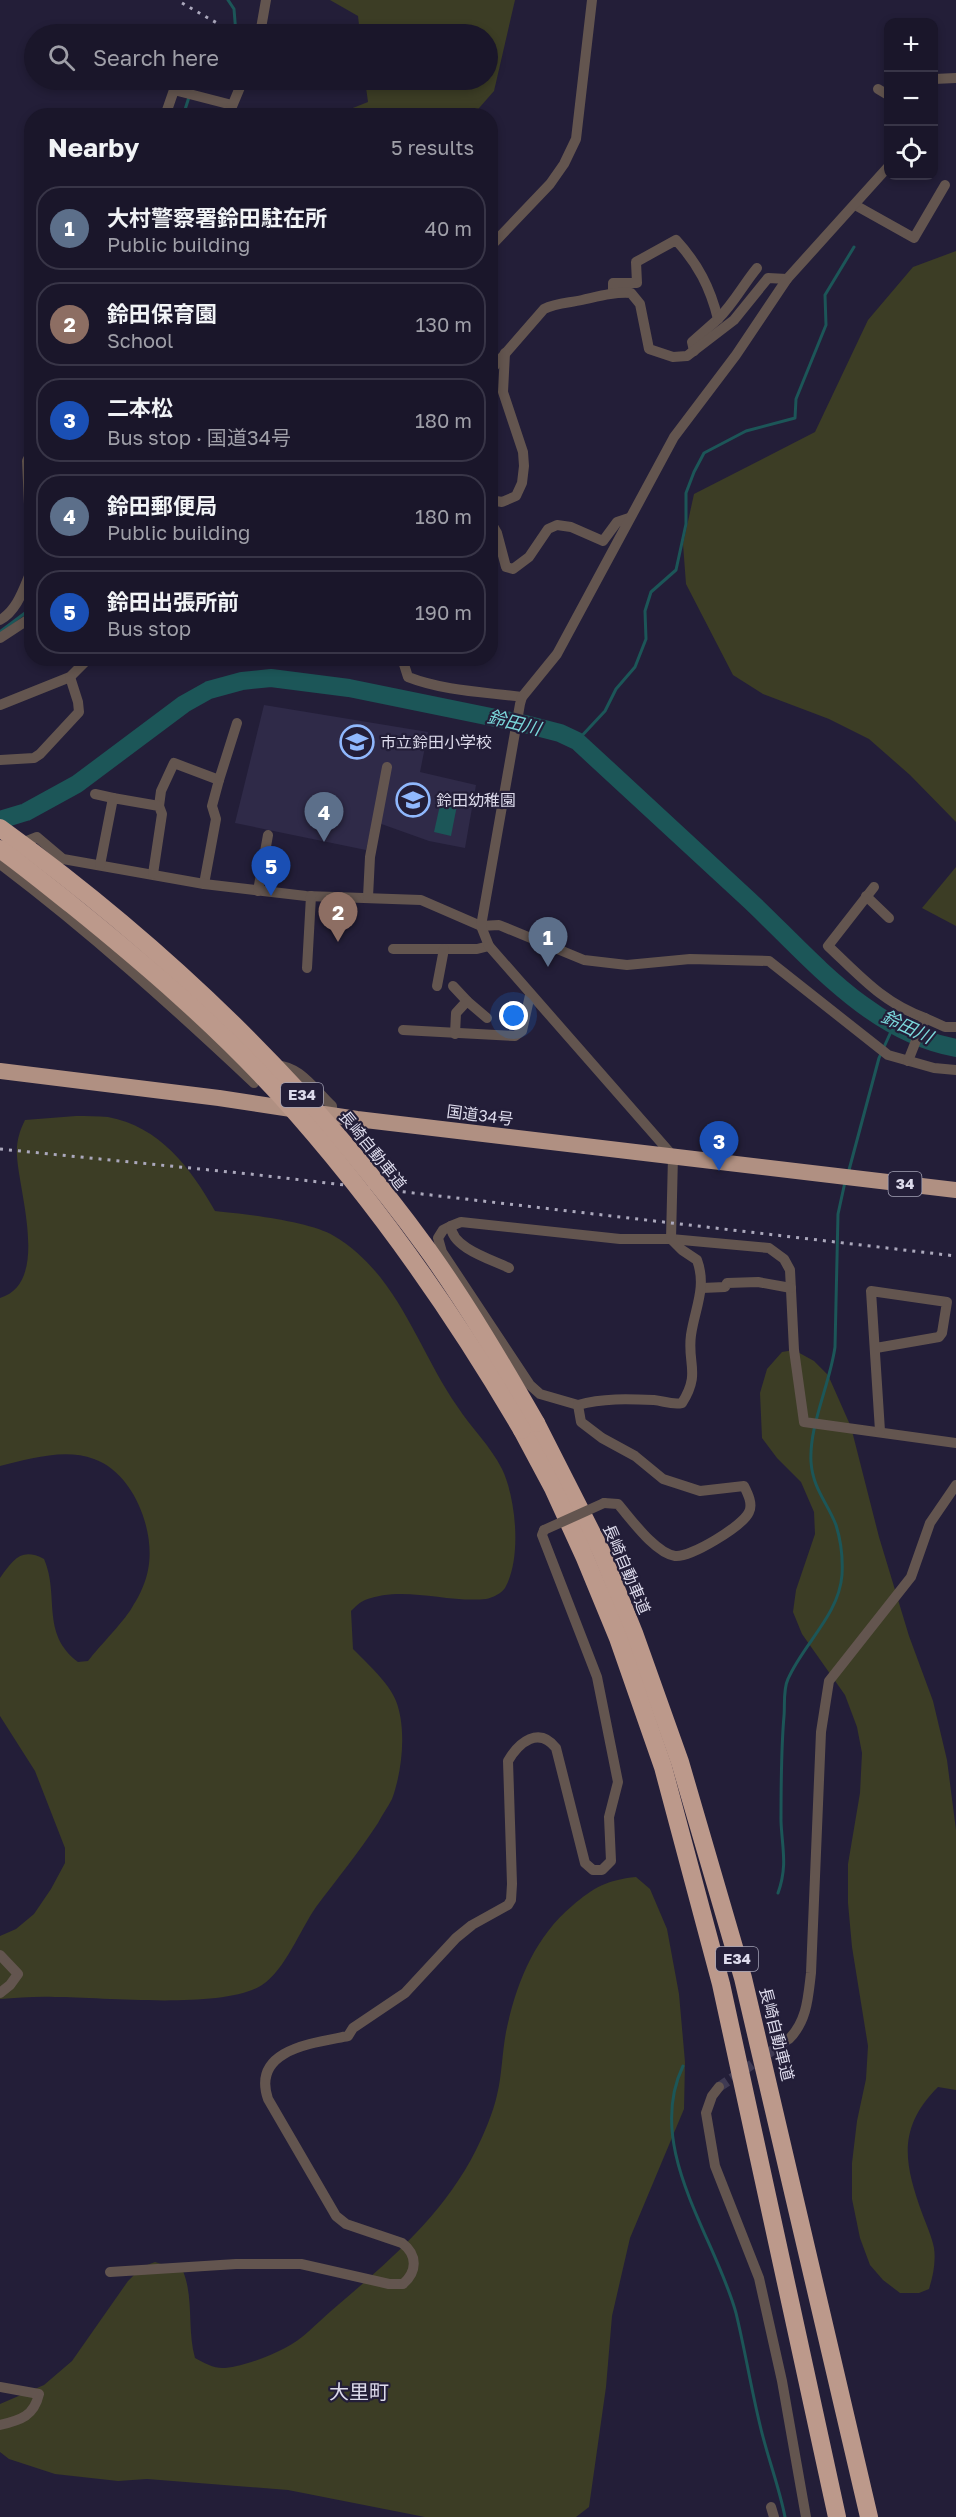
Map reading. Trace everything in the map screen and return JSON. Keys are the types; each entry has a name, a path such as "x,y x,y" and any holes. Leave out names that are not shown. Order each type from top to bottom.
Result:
{"highway":[{"name":"長崎自動車道","path":"0,828 138,937 217,1008 291,1083 361,1164 428,1250 475,1320 529,1427 601,1551 634,1633 680,1762 743,1978 869,2517"},
{"name":"長崎自動車道","path":"0,851 127,950 206,1021 279,1094 348,1174 414,1260 529,1427 618,1638 663,1767 726,2006 837,2517"},
{"name":"国道34号","path":"0,1071 332,1115 956,1190"}],"street":[{"path":"262,24 266,0"},
{"path":"498,239 550,184 564,164 576,139 592,0"},
{"path":"938,79 956,78"},
{"path":"878,89 884,93"},
{"path":"168,108 174,90 200,97 225,108"},
{"path":"231,108 239,90"},
{"path":"884,172 787,279 736,355 674,436 557,654 521,700 481,926 489,946 673,1156 671,1239 697,1260 702,1288 691,1337 694,1376 690,1391 682,1403 674,1405 658,1401 618,1399 598,1400 578,1405 540,1394 530,1385 442,1252 438,1238 443,1230 461,1222 620,1239 671,1239 770,1248 784,1258 790,1270 794,1350 804,1422 956,1443"},
{"path":"855,205 914,238 945,185"},
{"path":"614,292 613,283 637,283 636,262 676,240 691,256 711,292 718,319"},
{"path":"694,351 692,342 734,303 757,268"},
{"path":"498,361 544,309 556,304 614,292 631,293 639,304 650,349 674,357 687,356 734,320 768,278 787,279"},
{"path":"498,501 516,496 524,475 523,452 503,392 505,353"},
{"path":"498,537 506,567 513,569 529,557 548,529 557,525 571,527 603,541 617,522 629,518"},
{"path":"0,620 6,617 19,600 24,588"},
{"path":"0,638 24,622"},
{"path":"0,705 70,677 81,666"},
{"path":"405,666 408,677 420,681 521,700"},
{"path":"0,760 34,758 79,712 70,677"},
{"path":"204,884 216,819 212,806 237,723"},
{"path":"153,874 162,814 159,806 161,791 174,763 219,780"},
{"path":"368,897 370,857 387,767"},
{"path":"94,794 159,806"},
{"path":"100,865 113,798"},
{"path":"258,891 268,835"},
{"path":"0,851 38,837 63,859 204,884 311,896 421,900 481,926 500,925 584,960 627,965 690,959 770,961 888,1054 934,1068 956,1070"},
{"path":"0,864 158,992 254,1083"},
{"path":"889,918 870,892 828,946 878,994 924,1020 945,1027 956,1027"},
{"path":"307,968 311,896"},
{"path":"393,949 477,949 489,946"},
{"path":"437,986 444,949"},
{"path":"453,986 487,1018"},
{"path":"403,1030 514,1036 522,1031 530,995"},
{"path":"455,1034 456,1013 467,1001"},
{"path":"908,1059 924,1020"},
{"path":"250,1103 254,1083 267,1067 280,1064 288,1066 332,1106 332,1115"},
{"path":"451,1226 451,1232 460,1245 509,1268"},
{"path":"702,1288 725,1287 727,1283 758,1282 791,1288"},
{"path":"876,1348 939,1337 942,1333 947,1302 871,1292 880,1431"},
{"path":"110,2272 236,2264 301,2264 389,2284 403,2284 412,2276 414,2259 410,2249 402,2243 346,2224 336,2216 268,2099 264,2088 266,2076 272,2064 283,2053 302,2046 348,2036 353,2028 405,1993 456,1938 472,1925 508,1905 511,1900 512,1884 508,1761 516,1748 528,1739 550,1740 556,1748 585,1863 593,1870 602,1870 611,1861 609,1817 618,1782 597,1677 542,1535 544,1530 604,1503 618,1504 662,1552 677,1557 696,1550 739,1524 750,1512 751,1501 744,1486 700,1491 663,1479 635,1456 602,1438 581,1422 578,1405"},
{"path":"789,2039 797,2031 807,2009 811,1973 821,1732 829,1681 911,1577 930,1523 956,1485"},
{"path":"0,1955 18,1974 0,1994"},
{"path":"719,2087 712,2096 706,2113 715,2166 759,2278 782,2381 806,2517"},
{"path":"0,2387 39,2394 36,2408 27,2416 0,2425"}],"shaded area":[{"path":"330,0 515,0 498,74 498,24 359,24 358,16"},
{"path":"366,90 494,90 479,108 353,108 368,102"},
{"path":"956,251 956,822 910,775 869,739 829,719 763,694 733,675 686,584 683,544 694,494 815,432 868,320 913,267"},
{"path":"264,705 428,732 420,772 476,785 465,848 429,841 373,821 366,850 235,823"},
{"path":"442,796 458,800 451,836 434,832"},
{"path":"956,867 956,926 922,908"},
{"path":"76,1116 108,1117 127,1122 158,1140 184,1165 215,1211 309,1226 334,1236 356,1252 375,1270 390,1291 443,1384 462,1414 497,1460 507,1481 514,1511 514,1561 505,1588 499,1593 486,1599 471,1600 394,1594 363,1601 351,1611 353,1649 389,1688 399,1712 402,1737 401,1764 392,1799 371,1834 310,1916 278,1970 262,1985 244,1993 192,2000 48,1997 0,1999 0,1936 16,1929 34,1914 65,1863 65,1848 35,1771 0,1716 0,1578 18,1557 29,1554 44,1559 59,1639 66,1651 78,1662 88,1661 125,1617 136,1600 146,1579 150,1555 149,1539 139,1506 131,1490 108,1466 94,1459 71,1454 35,1458 0,1466 0,1298 15,1289 24,1275 28,1256 26,1213 17,1156 18,1138 25,1120"},
{"path":"794,1350 814,1361 828,1375 851,1427 879,1537 909,1636 933,1701 947,1760 956,1830 956,2090 938,2087 925,2102 910,2132 908,2162 911,2178 935,2253 929,2289 919,2293 900,2293 883,2280 870,2265 860,2238 852,2199 852,2163 857,2121 866,2079 868,2046 852,1947 848,1903 848,1864 860,1793 862,1753 857,1727 845,1695 802,1634 793,1612 796,1590 815,1534 814,1512 801,1482 777,1458 762,1438 760,1393 767,1369 782,1352"},
{"path":"636,1877 650,1889 667,1929 679,1994 685,2062 684,2109 630,2238 612,2316 606,2387 589,2507 576,2517 425,2517 288,2490 147,2479 118,2481 55,2474 9,2459 0,2452 0,2404 44,2385 72,2361 128,2281 142,2267 155,2262 183,2271 188,2292 195,2358 221,2368 256,2361 291,2345 392,2257 430,2218 463,2174 476,2150 495,2102 506,2032 515,1997 537,1947 559,1919 587,1894 609,1882"}],"waterway":[{"path":"228,0 234,9 235,24"},
{"path":"186,108 189,97"},
{"path":"577,741 605,711 616,689 635,667 646,639 645,611 651,592 676,570 686,524 686,493 704,453 746,431 795,418 796,399 826,325 825,295 854,247"},
{"path":"1,631 24,614"},
{"name":"鈴田川","path":"0,820 26,812 77,784 184,704 209,690 242,681 271,678 349,688 525,724 560,733 577,741 818,967 868,1009 895,1026 925,1039 956,1048"},
{"path":"849,1170 879,1058 894,1025"},
{"path":"778,1893 784,1865 781,1781 785,1687 795,1666 828,1616 839,1590 842,1575 838,1531 814,1480 811,1448 816,1419 835,1347 838,1214 845,1182"},
{"path":"683,2066 673,2097 672,2128 677,2160 687,2191 736,2313 760,2425 785,2517"}],"tunnel":[{"path":"719,2087 789,2039"}],"railway":[{"path":"182,3 219,24"},
{"path":"0,1149 250,1174 956,1256"}],"place":[{"name":"市立鈴田小学校","path":"357,742"},
{"name":"鈴田幼稚園","path":"413,800"},
{"name":"鈴田郵便局","path":"324,842"},
{"name":"鈴田出張所前","path":"271,896"},
{"name":"鈴田保育園","path":"338,942"},
{"name":"大村警察署鈴田駐在所","path":"548,967"},
{"name":"二本松","path":"719,1171"}],"district":[{"name":"大里町","path":"359,2392"}]}
